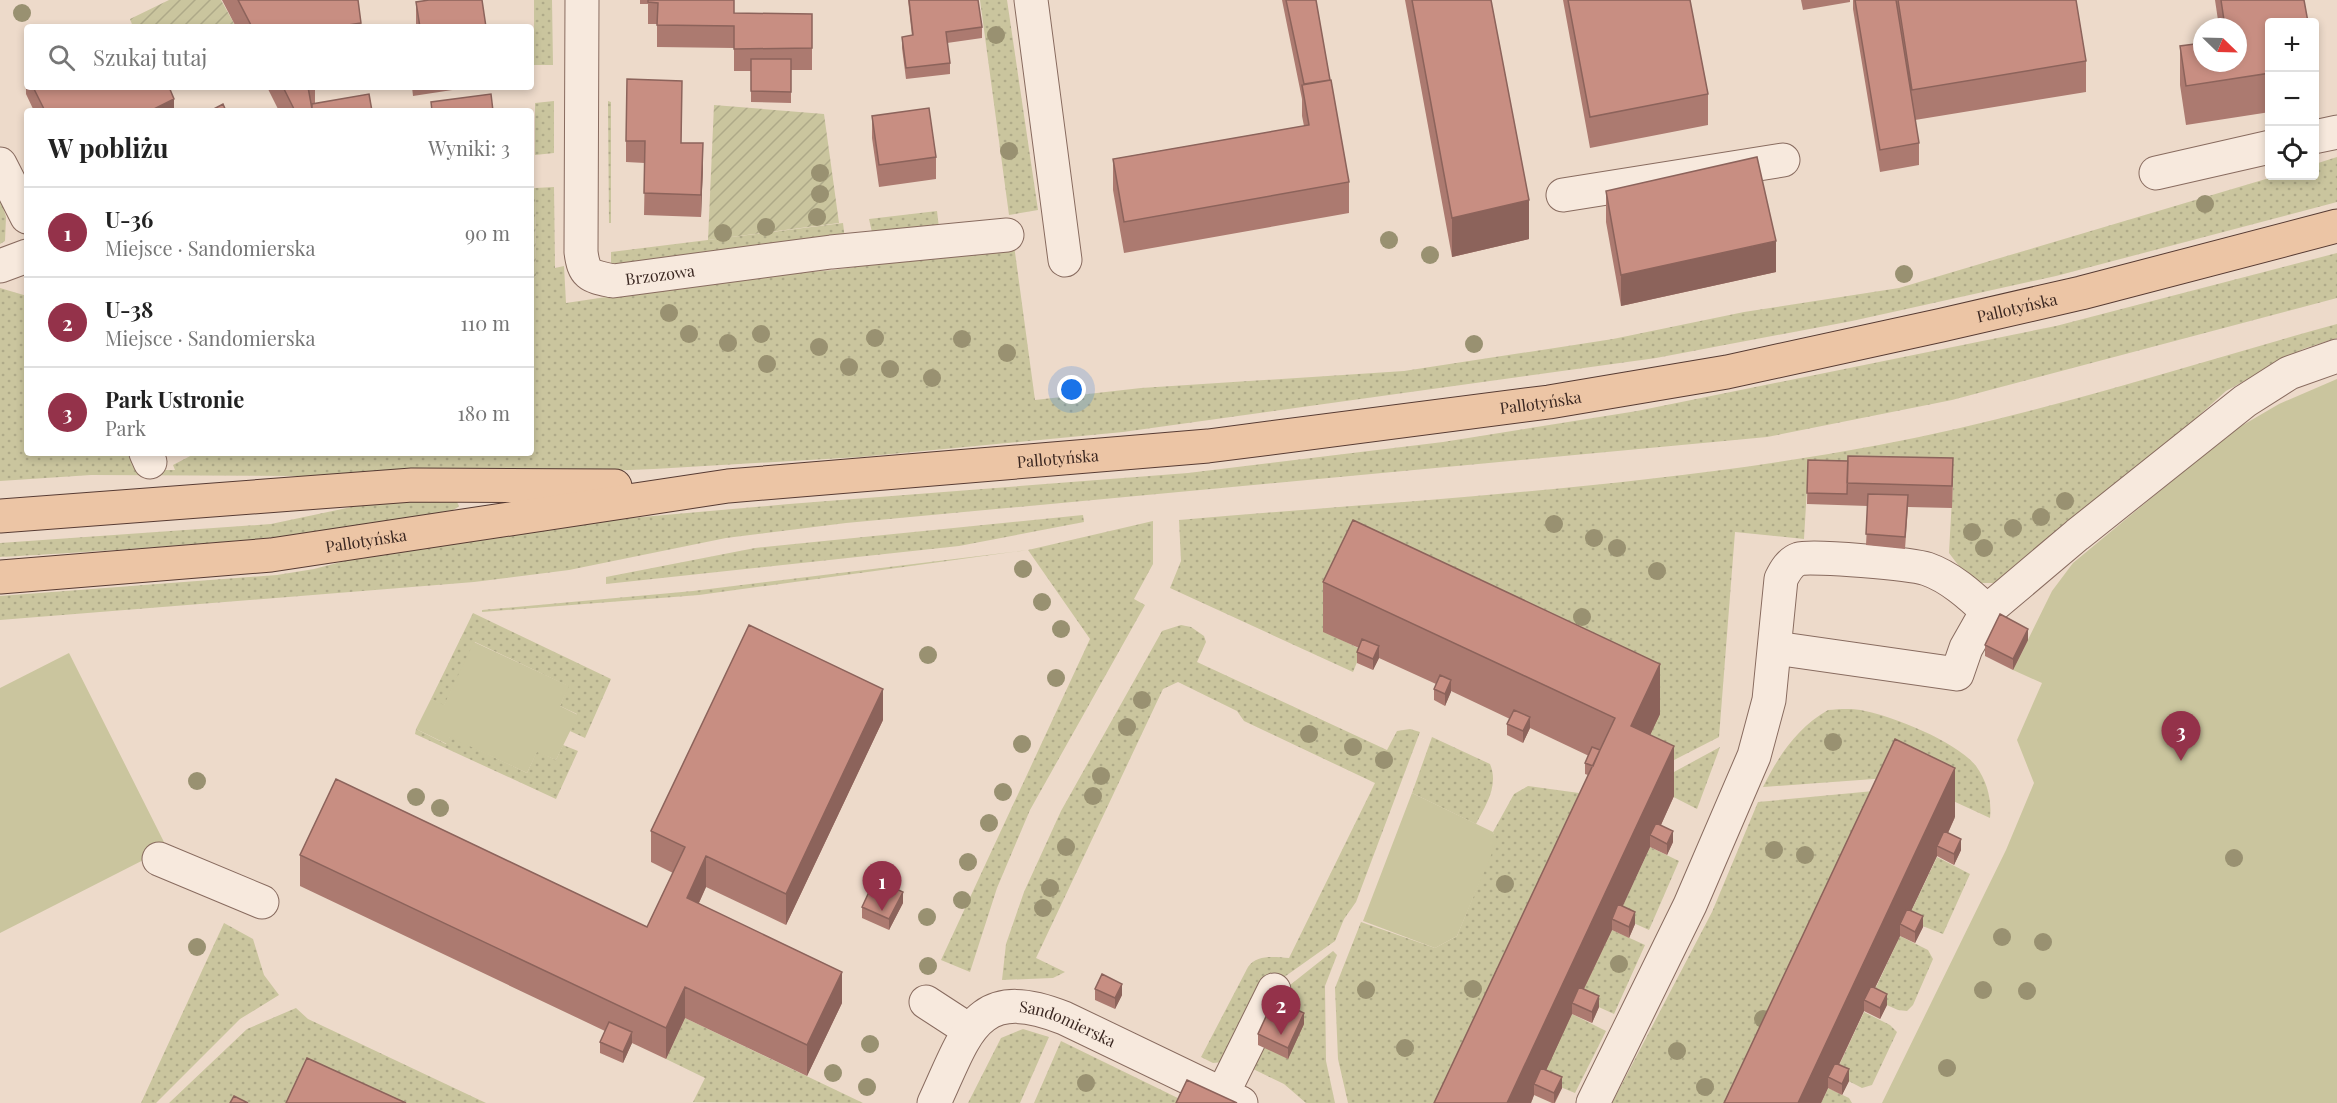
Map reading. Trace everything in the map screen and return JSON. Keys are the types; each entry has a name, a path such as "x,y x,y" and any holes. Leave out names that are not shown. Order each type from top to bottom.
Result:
{"main road":[{"name":"Pallotyńska","path":"0,577 271,555 728,486 1208,446 1549,402 1727,372 1942,326 2092,291 2337,226"},
{"name":"Pallotyńska","path":"0,516 412,485 728,486"}],"street":[{"name":"Brzozowa","path":"582,0 581,252 583,268 589,274 613,281 831,252 1007,235"},
{"path":"1031,0 1065,260"},
{"path":"2319,136 2337,132"},
{"path":"2156,173 2265,148"},
{"path":"1563,195 1783,160"},
{"path":"0,164 24,211"},
{"path":"0,266 24,257"},
{"path":"1776,648 1958,674 1966,648 1988,611 2245,401 2289,373 2337,356"},
{"path":"1593,1103 1690,905 1746,777 1769,700 1776,648 1781,579 1786,570 1799,560 1822,559 1926,568 1964,590 1988,611"},
{"path":"159,859 262,903"},
{"path":"1232,1098 1274,990"},
{"path":"926,1002 969,1030"},
{"name":"Sandomierska","path":"934,1103 969,1030 982,1016 998,1008 1036,1007 1232,1098"}],"shaded area":[{"path":"169,0 221,0 234,24 132,24 130,19"},
{"path":"534,0 552,0 553,65 534,65"},
{"path":"980,0 1007,0 1038,210 1009,215"},
{"path":"554,101 554,153 535,155 535,103"},
{"path":"608,101 611,102 611,223 609,223"},
{"path":"714,105 824,114 839,223 708,240"},
{"path":"2337,157 2337,202 2056,276 1852,321 1656,358 1123,432 860,457 654,469 556,473 302,476 91,475 0,481 0,288 24,295 24,456 129,456 137,470 175,470 173,465 190,456 534,456 535,188 554,187 555,268 564,266 566,303 727,279 833,270 1014,245 1035,400 1141,388 1404,371 1613,339 1744,312 1899,288 2265,179 2319,180 2319,163"},
{"path":"534,188 536,276 534,277"},
{"path":"0,196 6,217 5,241 0,244"},
{"path":"937,211 939,228 873,237 869,219"},
{"path":"843,223 845,240 611,273 611,252"},
{"path":"2337,253 2337,298 1952,400 1767,437 846,523 726,538 569,570 474,582 0,620 0,596 277,575 314,569 360,557 563,524 1188,473 1443,442 1637,411 2056,326"},
{"path":"2337,324 2337,338 2303,349 2226,391 2153,457 1995,583 1978,583 1968,578 1949,553 1953,480 1808,471 1804,539 1735,532 1719,737 1637,779 1631,776 1659,714 1324,631 1362,650 1353,672 1170,588 1181,561 1179,520 1530,491 1792,460 1879,445 1995,420"},
{"path":"2337,379 2337,1103 1882,1103 2006,850 2034,783 2017,740 2042,683 2013,670 2052,591 2073,563 2231,432 2279,404"},
{"path":"416,497 457,502 459,506 435,516 319,533 0,557 0,543 271,524 361,505"},
{"path":"1083,515 1084,522 959,546 606,584 606,577 755,548"},
{"path":"1153,521 1153,564 1134,599 1145,605 1030,810 997,888 970,972 941,960 1090,639 1028,550"},
{"path":"1028,550 699,595 482,612 482,610 693,591"},
{"path":"473,613 611,679 585,738 570,731 577,714 560,706 568,686 475,642 444,706 431,699"},
{"path":"1181,625 1191,627 1204,636 1206,642 1197,662 1387,750 1397,731 1410,729 1420,732 1356,902 1344,919 1335,941 1280,980 1223,1062 1213,1063 1201,1057 1248,967 1261,958 1289,958 1375,783 1244,721 1237,711 1178,682 1163,689 1036,958 1065,972 1053,978 1002,980 1006,944 1024,892 1061,811 1162,631"},
{"path":"474,642 569,686 560,706 578,715 556,760 537,752 527,773 450,737 447,744 416,729 431,699 444,705"},
{"path":"69,653 167,848 0,933 0,688"},
{"path":"1856,709 1878,714 1925,732 1955,748 1976,766 1986,784 1990,818 1901,777 1763,787 1790,743 1807,725 1828,710"},
{"path":"416,729 446,744 450,736 527,773 537,751 556,760 563,745 578,751 556,799 415,734"},
{"path":"1432,737 1490,764 1492,787 1476,824 1412,793"},
{"path":"1720,747 1697,809 1650,785"},
{"path":"1528,786 1601,796 1458,1103 1348,1103 1338,1059 1335,988 1361,922 1435,948 1457,936 1496,841 1493,832 1514,794"},
{"path":"1895,789 1747,1103 1612,1103 1712,912 1758,802"},
{"path":"1412,793 1493,832 1497,841 1457,936 1435,948 1363,921"},
{"path":"1650,847 1679,861 1649,930 1618,916"},
{"path":"1937,857 1970,874 1943,934 1907,920"},
{"path":"224,923 253,939 264,975 279,995 240,1019 156,1103 141,1103"},
{"path":"1612,930 1645,945 1614,1014 1579,998"},
{"path":"1900,936 1928,950 1933,959 1913,1005 1907,1011 1898,1010 1871,998"},
{"path":"1333,951 1337,955 1325,986 1326,1061 1335,1103 1306,1103 1284,1084 1249,1067 1274,1011 1290,985"},
{"path":"296,1008 308,1019 486,1103 169,1103 247,1029"},
{"path":"1864,1012 1890,1025 1897,1032 1872,1085 1862,1088 1835,1074"},
{"path":"1572,1014 1606,1031 1575,1093 1541,1079"},
{"path":"685,1018 863,1103 693,1102 705,1078 666,1059"},
{"path":"1023,1029 1049,1037 1020,1103 968,1103 1001,1038"},
{"path":"1061,1041 1188,1103 1034,1103"},
{"path":"1828,1088 1849,1098 1852,1103 1821,1103"}],"building":[{"path":"238,0 358,0 361,23 354,24 250,24"},
{"path":"482,0 486,24 420,24 416,2"},
{"path":"648,0 734,0 734,13 812,14 812,48 734,49 734,26 657,25 658,3 648,2"},
{"path":"909,0 978,0 982,27 946,32 950,63 906,68 902,37 913,35"},
{"path":"1286,0 1316,0 1330,80 1304,84"},
{"path":"1412,0 1491,0 1529,200 1452,218"},
{"path":"1568,0 1690,0 1708,94 1590,117"},
{"path":"1855,0 1896,0 1919,143 1880,150"},
{"path":"1898,0 2076,0 2086,61 1912,90"},
{"path":"2221,0 2304,0 2307,18 2265,18 2265,74 2186,86 2180,46 2193,44 2193,72 2247,72 2247,18 2224,18"},
{"path":"751,59 791,59 791,92 751,91"},
{"path":"627,79 682,81 681,143 703,143 701,195 644,193 645,141 626,141"},
{"path":"1331,80 1349,182 1124,222 1113,159 1309,125 1302,85"},
{"path":"34,90 170,90 174,99 156,108 44,108"},
{"path":"284,90 309,90 312,108 294,108"},
{"path":"369,94 371,108 312,108 312,104"},
{"path":"491,94 493,108 432,108 431,102"},
{"path":"929,108 936,157 879,165 872,116"},
{"path":"1757,157 1776,241 1621,275 1606,191"},
{"path":"1848,456 1953,458 1952,486 1847,483"},
{"path":"1808,460 1848,461 1847,494 1807,493"},
{"path":"1868,494 1908,495 1905,537 1866,534"},
{"path":"1353,520 1660,664 1631,726 1674,746 1507,1103 1434,1103 1615,718 1323,582"},
{"path":"2000,614 2028,629 2013,659 1985,645"},
{"path":"749,625 883,689 786,894 706,856 687,898 842,972 807,1045 685,987 666,1028 300,855 336,779 647,927 685,847 651,831"},
{"path":"1362,639 1379,646 1373,659 1357,652"},
{"path":"1440,675 1451,680 1445,694 1434,689"},
{"path":"1514,710 1530,717 1523,731 1507,724"},
{"path":"1895,739 1955,768 1798,1103 1724,1103"},
{"path":"1592,747 1600,750 1593,766 1585,763"},
{"path":"1656,823 1673,831 1667,844 1650,835"},
{"path":"1944,831 1961,839 1954,854 1937,846"},
{"path":"875,879 903,892 889,919 862,907"},
{"path":"1618,904 1635,912 1629,927 1612,919"},
{"path":"1907,909 1923,916 1915,932 1900,924"},
{"path":"1102,974 1122,984 1115,998 1095,989"},
{"path":"1871,986 1887,994 1880,1008 1864,1000"},
{"path":"1579,987 1599,996 1592,1012 1572,1003"},
{"path":"1274,999 1304,1013 1288,1048 1258,1034"},
{"path":"609,1022 632,1032 623,1052 600,1042"},
{"path":"307,1058 406,1103 286,1103"},
{"path":"1835,1063 1849,1069 1842,1084 1828,1077"},
{"path":"1541,1068 1562,1077 1554,1093 1534,1084"},
{"path":"1187,1080 1237,1103 1176,1103"},
{"path":"234,1096 248,1103 230,1103"}],"place":[{"name":"Park Ustronie","path":"2181,761"},
{"name":"U-36","path":"882,911"},
{"name":"U-38","path":"1281,1035"}]}
